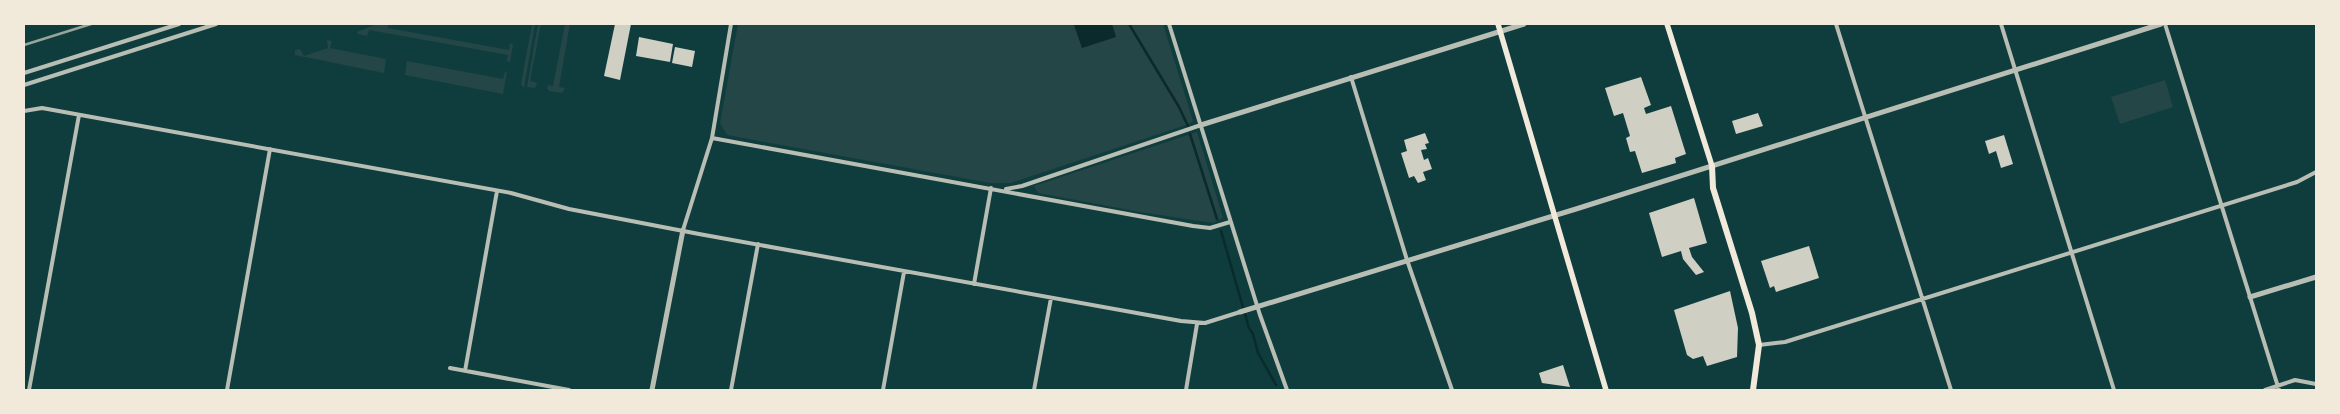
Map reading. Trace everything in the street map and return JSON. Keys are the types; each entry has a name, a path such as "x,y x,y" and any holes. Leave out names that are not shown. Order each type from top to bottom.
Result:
{"main road":[{"path":"1498,24 1606,390"},
{"path":"1667,24 1712,166 1713,188 1759,345 1753,390"}],"street":[{"path":"24,73 179,24"},
{"path":"24,85 216,24"},
{"path":"652,390 683,230 712,138 731,24"},
{"path":"1169,24 1230,222 1286,390"},
{"path":"1000,190 1022,186 1201,125 1524,24"},
{"path":"1836,24 1951,390"},
{"path":"2001,24 2114,390"},
{"path":"24,111 42,108 79,114 497,191 569,209 904,272 1198,324 1219,320 1257,306 1555,215 2161,24"},
{"path":"2165,24 2279,390"},
{"path":"1351,77 1407,260 1452,390"},
{"path":"29,390 79,114"},
{"path":"712,138 1193,226 1210,228 1230,222"},
{"path":"227,390 270,149"},
{"path":"1759,345 1785,342 2071,251 2300,181 2316,172"},
{"path":"974,284 991,188"},
{"path":"465,371 497,191"},
{"path":"731,390 758,244"},
{"path":"883,390 904,272"},
{"path":"2250,297 2316,277"},
{"path":"1034,390 1051,298"},
{"path":"1186,390 1198,324"},
{"path":"450,368 570,390"},
{"path":"2265,390 2295,380 2316,384"}],"shaded area":[{"path":"377,24 388,24 388,28 509,50 510,43 513,44 510,62 507,61 508,55 369,30 367,36 358,34 357,32"},
{"path":"532,24 535,24 524,88 521,84"},
{"path":"538,24 541,24 530,81 537,83 535,88 527,87"},
{"path":"565,24 570,24 559,87 565,88 562,93 549,91 547,88 548,85 553,86"},
{"path":"738,24 1163,24 1193,121 1189,124 1011,183 990,183 727,135 720,123"},
{"path":"1112,24 1116,37 1082,48 1074,25"},
{"path":"327,40 332,41 330,48 386,59 384,73 295,55 295,50 300,49 304,56 328,48"},
{"path":"407,61 503,79 505,72 507,72 503,94 405,75"},
{"path":"2165,80 2173,107 2120,124 2111,97"},
{"path":"1197,132 1223,218 1213,223 1140,212 1038,193 1034,186"}],"building":[{"path":"615,24 631,24 620,80 604,76"},
{"path":"639,37 673,44 670,62 636,56"},
{"path":"675,47 695,51 692,67 672,63"},
{"path":"1641,77 1651,105 1644,108 1646,114 1671,106 1686,154 1675,158 1676,163 1642,173 1635,151 1630,152 1626,138 1630,136 1623,113 1614,116 1605,88"},
{"path":"1758,113 1763,126 1736,134 1732,121"},
{"path":"1425,133 1429,143 1425,144 1427,149 1421,150 1424,160 1428,158 1432,169 1423,172 1426,180 1418,183 1414,176 1409,178 1401,153 1407,151 1404,140"},
{"path":"2004,135 2013,164 2001,168 1996,151 1989,154 1985,141"},
{"path":"1694,198 1707,243 1689,248 1692,257 1704,272 1696,275 1683,259 1681,251 1662,257 1649,213"},
{"path":"1809,246 1819,278 1776,292 1774,286 1770,288 1761,261"},
{"path":"1730,291 1738,328 1737,357 1707,366 1703,356 1693,359 1687,355 1674,310"},
{"path":"1563,365 1570,387 1542,383 1539,373"}],"waterway":[{"path":"1129,24 1179,107 1188,126"},
{"path":"1190,134 1217,219"},
{"path":"1221,231 1249,328 1253,334 1258,353 1276,385"}],"railway":[{"path":"24,45 91,24"}]}
